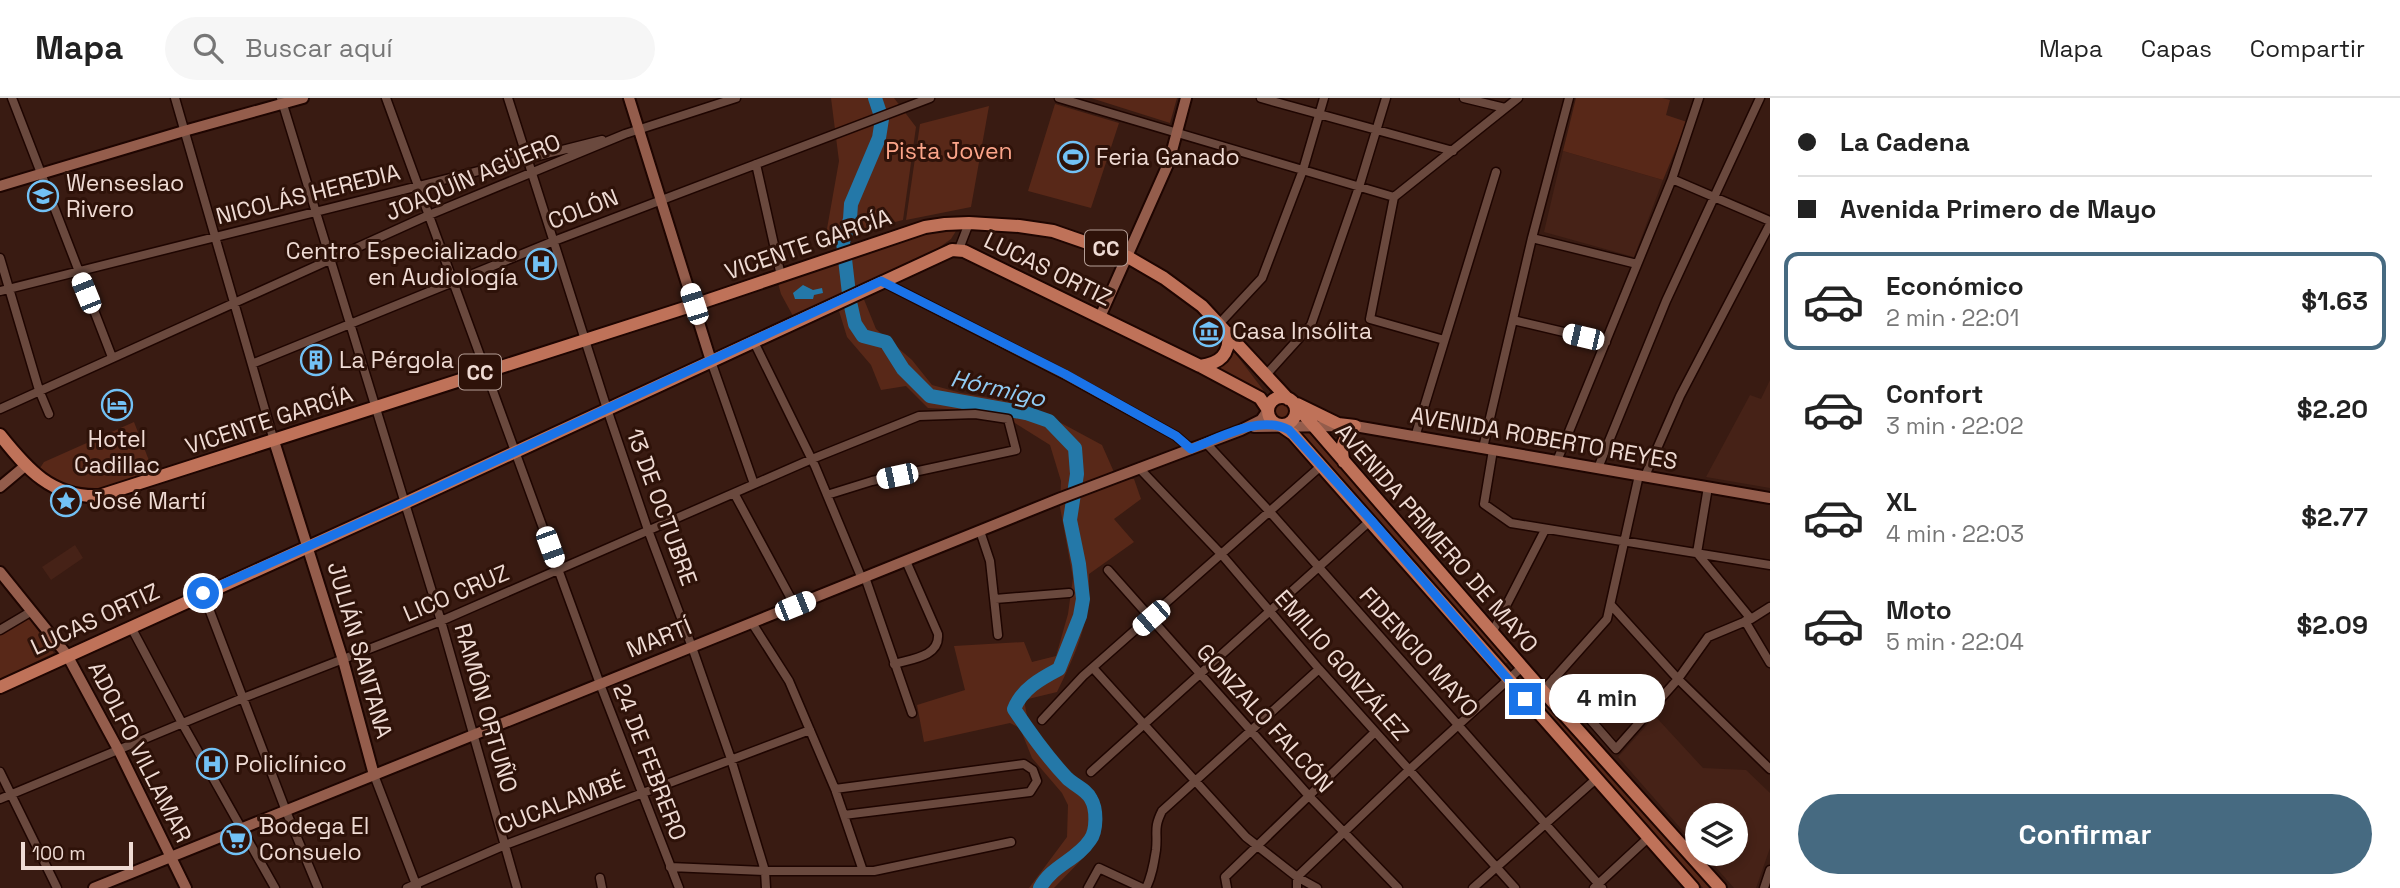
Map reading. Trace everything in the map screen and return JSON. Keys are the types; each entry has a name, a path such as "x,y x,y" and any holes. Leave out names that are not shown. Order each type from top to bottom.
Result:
{"main road":[{"path":"0,186 282,101 303,98"},
{"path":"629,98 711,361"},
{"path":"1100,317 1169,162 1186,98"},
{"name":"VICENTE GARCÍA","path":"25,466 57,489 79,495 99,496 925,227 969,223 1053,231 1128,257 1164,278 1202,306 1290,400"},
{"name":"LUCAS ORTIZ","path":"0,687 405,503 946,251 959,249 1200,366 1259,398 1268,410"},
{"path":"1200,366 1213,364 1225,353 1229,344 1224,328"},
{"path":"1290,400 1296,409 1295,418 1289,424 1280,425 1271,420 1268,410 1276,399 1290,400 1338,424 1355,426"},
{"name":"AVENIDA PRIMERO DE MAYO","path":"1290,400 1542,691 1720,888"},
{"name":"MARTÍ","path":"94,888 1061,498 1241,430 1261,420 1268,410"},
{"name":"MARTÍ","path":"1241,430 1280,425 1311,425"},
{"name":"AVENIDA PRIMERO DE MAYO","path":"1280,425 1293,434 1371,520 1507,679 1693,888"},
{"name":"AVENIDA ROBERTO REYES","path":"1311,425 1355,426 1770,498"},
{"path":"1344,462 1341,454 1343,441 1355,426"},
{"name":"CC","path":"0,435 25,466"},
{"name":"JULIÁN SANTANA","path":"274,441 343,660 374,775"},
{"path":"0,487 25,466"},
{"name":"ADOLFO VILLAMAR","path":"0,572 66,655 119,751 186,888"}],"street":[{"path":"12,98 112,357"},
{"name":"JULIÁN SANTANA","path":"175,98 274,441"},
{"name":"24 DE FEBRERO","path":"386,98 558,571 679,888"},
{"name":"13 DE OCTUBRE","path":"508,98 583,339 730,759 765,871 766,888"},
{"name":"JOAQUÍN AGÜERO","path":"0,409 429,215 625,134 736,98"},
{"name":"COLÓN","path":"252,365 554,241 930,98"},
{"path":"1059,98 1394,197"},
{"path":"1263,98 1452,151"},
{"path":"1224,328 1262,278 1303,170 1324,98"},
{"path":"1265,376 1311,325 1378,130 1386,98"},
{"path":"1466,98 1504,108"},
{"path":"1569,98 1513,320 1488,449 1484,505 1511,523 1770,565"},
{"path":"1557,461 1672,179 1697,98"},
{"path":"1598,468 1665,301 1760,98"},
{"path":"1444,340 1370,319 1394,197 1516,99"},
{"name":"RAMÓN ORTUÑO","path":"282,101 441,621 517,888"},
{"name":"NICOLÁS HEREDIA","path":"5,290 625,134"},
{"path":"756,164 781,276"},
{"path":"1415,437 1496,172"},
{"path":"1542,691 1607,619 1642,476 1770,222 1672,179"},
{"path":"959,249 969,223"},
{"path":"1532,237 1637,264"},
{"path":"0,258 5,290 49,414"},
{"path":"881,281 1065,374 1176,436 1191,449"},
{"path":"1513,320 1606,342"},
{"path":"754,342 812,459 864,578 912,713"},
{"path":"711,361 754,484"},
{"name":"LICO CRUZ","path":"0,799 243,698 441,621 812,459 919,416 975,414 1008,419 1016,450 872,481 827,495"},
{"name":"FIDENCIO MAYO","path":"1206,443 1270,512 1598,887"},
{"path":"1042,720 1093,668 1321,466"},
{"name":"EMILIO GONZÁLEZ","path":"1139,468 1222,555 1319,669 1514,888"},
{"path":"1708,487 1697,553 1748,620 1770,663"},
{"path":"734,493 795,606"},
{"path":"1091,772 1371,520"},
{"path":"1492,633 1545,530"},
{"path":"980,531 990,561 999,635"},
{"path":"894,663 930,652 937,648 939,643 938,634 906,561"},
{"name":"GONZALO FALCÓN","path":"1108,570 1309,796 1398,888"},
{"path":"203,593 318,888"},
{"path":"995,599 1069,593"},
{"path":"1611,605 1678,679 1770,769"},
{"path":"1554,678 1616,750 1678,679 1708,638 1770,607"},
{"path":"0,630 32,611"},
{"path":"752,623 789,681 835,789 863,871"},
{"path":"131,627 275,888"},
{"path":"1297,888 1297,877 1343,831 1522,667"},
{"path":"1093,668 1246,837 1297,877 1317,888"},
{"path":"1088,888 1099,868 1144,888 1152,875 1156,847 1155,825 1162,811 1319,669"},
{"name":"CUCALAMBÉ","path":"414,887 505,845 810,730"},
{"path":"1227,888 1225,877 1375,732"},
{"path":"835,789 1024,764 1033,770 1037,781 1030,792 844,815"},
{"path":"0,772 57,888"},
{"name":"JULIÁN SANTANA","path":"374,775 414,887"},
{"path":"1473,888 1596,779"},
{"path":"1598,887 1648,838"},
{"path":"670,867 863,871 1011,842"},
{"path":"1764,888 1770,870"},
{"path":"600,878 602,888"}],"shaded area":[{"path":"1563,151 1663,180 1634,257 1544,232"},
{"path":"1770,380 1770,488 1706,477 1750,395 1761,399"},
{"path":"75,545 83,558 51,580 42,567"},
{"path":"1655,716 1703,768 1746,770 1770,793 1770,848 1756,888 1734,888 1715,866 1748,866 1748,803 1685,803 1685,833 1618,757"}],"green space":[{"path":"831,98 894,98 916,127 903,220 825,240 839,161"},
{"path":"1091,98 1177,98 1170,123"},
{"path":"1576,98 1670,100 1666,115 1687,122 1663,180 1563,151"},
{"name":"Feria Ganado","path":"1055,104 1119,123 1091,208 1028,191"},
{"name":"Pista Joven","path":"989,106 971,207 906,220 920,124"},
{"path":"941,230 956,231 951,239 937,249 793,316 781,294 778,283"},
{"path":"863,297 876,329 912,360 932,385 1019,403 1102,445 1117,479 1134,479 1141,499 1114,519 1134,542 1089,574 1085,621 1057,692 1024,700 1028,721 1067,771 1100,803 1101,827 1087,854 1054,888 1029,888 1067,837 1068,805 1062,793 1032,758 1020,728 1010,723 924,742 917,705 965,690 954,646 1024,642 1032,662 1056,656 1068,614 1073,578 1060,507 1061,481 1050,445 1015,423 963,410 928,408 906,386 881,390 871,365 847,337 839,311"},
{"path":"1232,349 1267,395 1265,397 1217,370"},
{"path":"1283,401 1291,404 1294,412 1291,420 1283,423 1275,420 1272,412 1275,404"},
{"path":"134,422 155,476 116,487 89,490 63,486 40,468 44,462"},
{"path":"1305,428 1510,661 1504,664 1297,429"},
{"path":"29,618 54,653 0,679 0,635"},
{"path":"1528,682 1685,858 1685,866 1692,866 1712,888 1703,888 1521,685"}],"water":[{"path":"803,285 813,290 822,288 823,293 814,295 813,299 795,299 793,293"}],"waterway":[{"name":"Hórmigo","path":"875,98 882,119 879,138 851,204 850,219 843,242 855,324 863,336 886,342 903,369 930,396 1026,413 1049,421 1075,448 1077,474 1070,520 1083,599 1080,616 1059,669 1027,690 1014,709 1060,770 1089,796 1093,803 1095,826 1085,847 1051,874 1040,888"}],"place":[{"name":"Feria Ganado","path":"1073,157"},
{"name":"Wenseslao Rivero","path":"43,196"},
{"name":"Centro Especializado en Audiología","path":"541,264"},
{"name":"Casa Insólita","path":"1209,331"},
{"name":"La Pérgola","path":"316,360"},
{"name":"Hotel Cadillac","path":"117,405"},
{"name":"José Martí","path":"66,501"},
{"name":"Policlínico","path":"212,764"},
{"name":"Bodega El Consuelo","path":"236,839"}],"route":[{"path":"203,593 405,503 881,281 1065,374 1176,436 1191,449 1257,426 1280,425 1289,430 1371,520 1525,699"}]}
